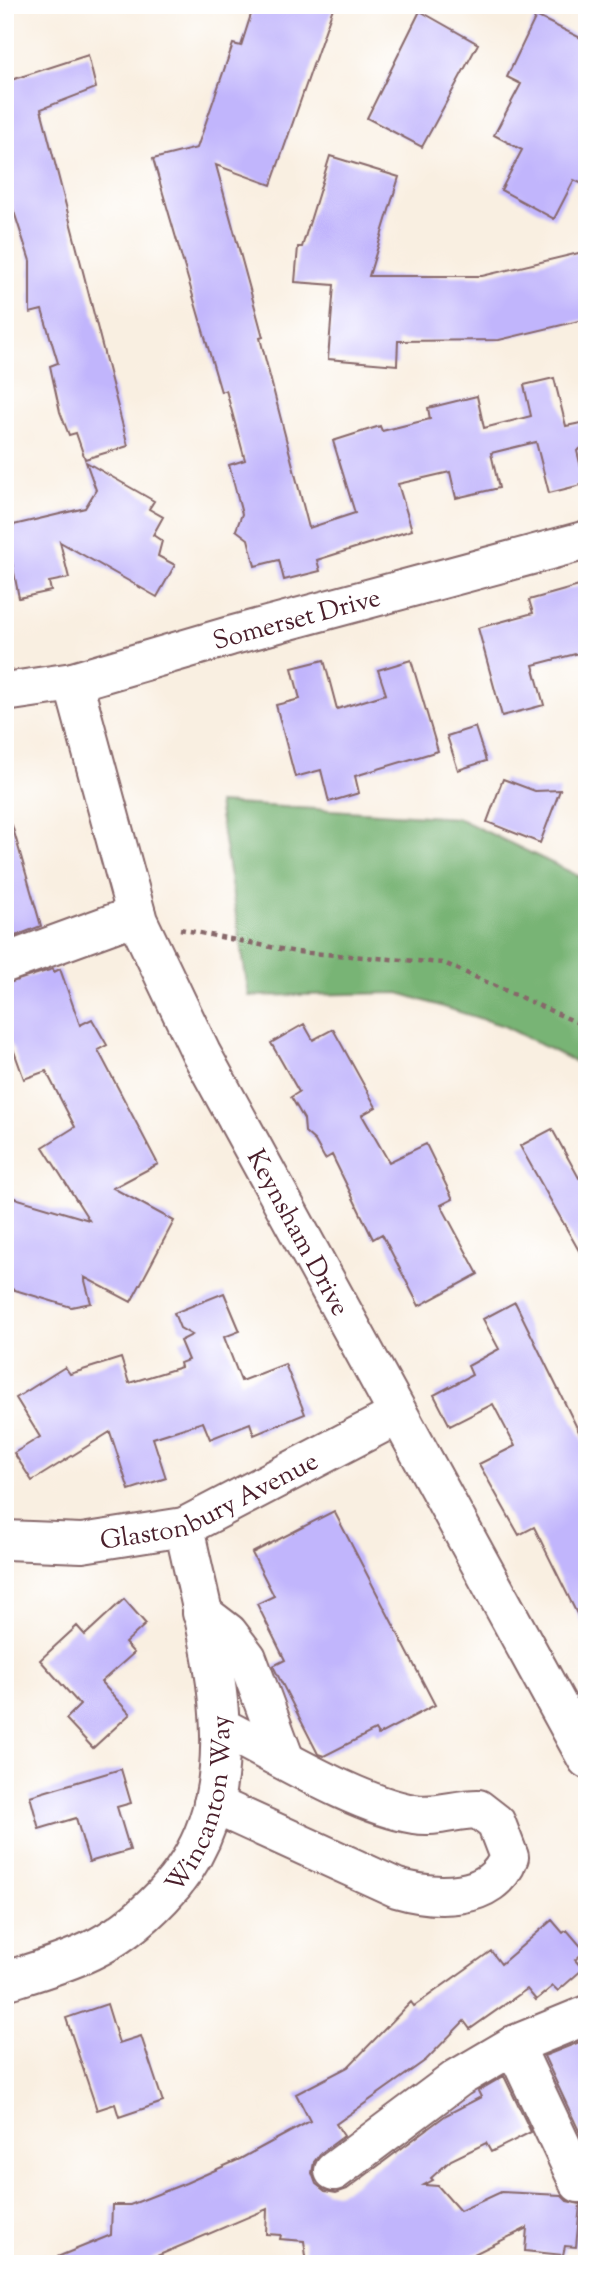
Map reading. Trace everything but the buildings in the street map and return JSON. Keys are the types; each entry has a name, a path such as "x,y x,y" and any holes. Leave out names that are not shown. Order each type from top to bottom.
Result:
{"street":[{"name":"Somerset Drive","path":"5,692 73,682 230,636 587,540"},
{"name":"Keynsham Drive","path":"73,682 137,918 201,1053 587,1759"},
{"path":"5,963 137,918"},
{"name":"Glastonbury Avenue","path":"5,1540 82,1542 184,1527 398,1415"},
{"name":"Wincanton Way","path":"5,1982 93,1950 124,1931 148,1912 186,1868 200,1843 220,1774 221,1727 184,1527"},
{"path":"202,1613 228,1633 247,1658 285,1760"},
{"path":"213,1804 397,1888 415,1893 449,1896 468,1892 498,1877 509,1857 496,1823 478,1808 431,1816 396,1810 285,1760 221,1727"},
{"path":"334,2171 458,2078 514,2045 587,2015"},
{"path":"514,2045 579,2183"}],"path":[{"path":"137,918 296,952 444,963 587,1027"}],"green space":[{"path":"218,803 458,818 587,880 587,1068 504,1026 399,993 249,996"}]}
